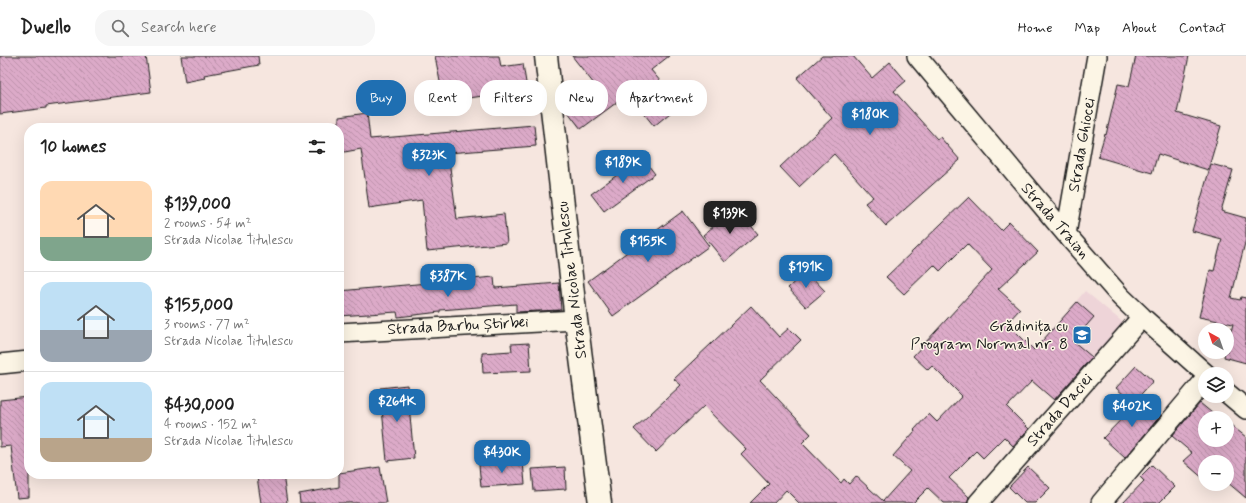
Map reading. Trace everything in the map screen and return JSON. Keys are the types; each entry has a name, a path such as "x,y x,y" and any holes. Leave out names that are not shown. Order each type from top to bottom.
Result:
{"street":[{"name":"Strada Nicolae Titulescu","path":"546,56 576,320 600,503"},
{"name":"Strada Traian","path":"917,56 1066,234 1121,297 1198,367"},
{"name":"Strada Ghiocei","path":"1066,234 1097,56"},
{"name":"Strada Daciei","path":"978,503 1142,317"},
{"name":"Strada Barbu Știrbei","path":"344,332 576,320"},
{"path":"0,364 24,362"},
{"path":"1101,503 1198,388"},
{"path":"1234,399 1246,410"}],"shaded area":[{"name":"Grădinița cu Program Normal nr. 8","path":"1085,291 1126,325 1078,380 1039,345"}],"building":[{"path":"0,56 146,56 151,92 46,106 46,108 0,114"},
{"path":"181,56 258,56 259,65 204,75 205,78 185,82"},
{"path":"435,56 499,56 501,67 523,64 526,80 480,80 480,96 472,98 472,80 440,80"},
{"path":"572,56 669,56 651,70 659,80 616,80 616,103 608,109 608,80 591,80"},
{"path":"822,56 853,56 872,78 890,62 906,81 894,91 937,139 940,137 960,160 886,226 865,203 873,197 834,154 799,187 780,167 832,118 797,78"},
{"path":"1136,56 1189,56 1177,113 1221,126 1208,170 1158,154 1152,173 1098,157 1105,134 1106,135 1118,84 1129,86"},
{"path":"356,115 356,116 367,116 370,139 534,125 536,146 448,153 457,219 504,214 507,243 427,251 422,200 369,208 361,149 344,152 344,123 339,123 339,117"},
{"path":"571,116 598,116 581,129"},
{"path":"646,116 666,116 654,126"},
{"path":"642,157 655,174 604,211 591,194"},
{"path":"1211,164 1233,170 1221,211 1246,218 1246,239 1231,298 1240,300 1241,297 1246,298 1246,363 1231,359 1234,359 1234,323 1199,317 1210,270 1214,271 1222,239 1192,231"},
{"path":"969,197 1001,230 1009,222 1038,252 998,289 1020,309 1007,323 1034,350 1077,302 1094,317 1073,341 1092,357 1054,400 1032,381 1007,407 1029,429 1013,446 1004,437 983,458 976,451 949,478 969,497 967,503 944,503 928,488 913,503 799,503 786,490 774,503 750,503 769,484 741,454 746,449 704,406 656,452 634,429 681,385 674,379 751,306 779,337 789,328 801,340 760,380 811,434 802,443 841,483 844,479 849,484 856,476 883,501 910,471 893,456 929,414 937,422 962,396 932,366 928,370 913,356 992,270 967,244 940,271 934,265 904,294 886,277"},
{"path":"736,208 758,234 725,262 703,235"},
{"path":"683,211 709,246 613,316 588,281"},
{"path":"806,271 825,291 806,307 788,288"},
{"path":"494,277 495,288 559,283 561,310 516,312 516,304 440,310 440,312 398,317 397,312 344,316 344,291"},
{"path":"529,343 531,371 483,373 482,353 512,351 511,344"},
{"path":"1136,366 1153,381 1133,403 1116,388"},
{"path":"407,385 414,458 387,461 380,388"},
{"path":"24,398 24,479 29,479 29,497 17,498 11,446 0,447 0,400"},
{"path":"1142,398 1161,415 1125,458 1103,438"},
{"path":"1200,403 1210,411 1198,411 1198,447 1234,447 1234,428 1246,437 1246,498 1234,488 1234,455 1198,455 1198,474 1183,461 1192,453 1172,436"},
{"path":"523,462 525,484 481,487 479,465"},
{"path":"1152,465 1175,487 1159,503 1123,503 1144,481 1140,477"},
{"path":"380,467 386,503 300,503 299,494 339,487 339,479 344,479 344,472"},
{"path":"565,467 566,489 534,491 532,469"},
{"path":"1028,467 1050,488 1035,503 1025,503 1009,487"},
{"path":"257,479 284,479 287,503 261,503"}],"place":[{"name":"Grădinița cu Program Normal nr. 8","path":"1082,335"}]}
